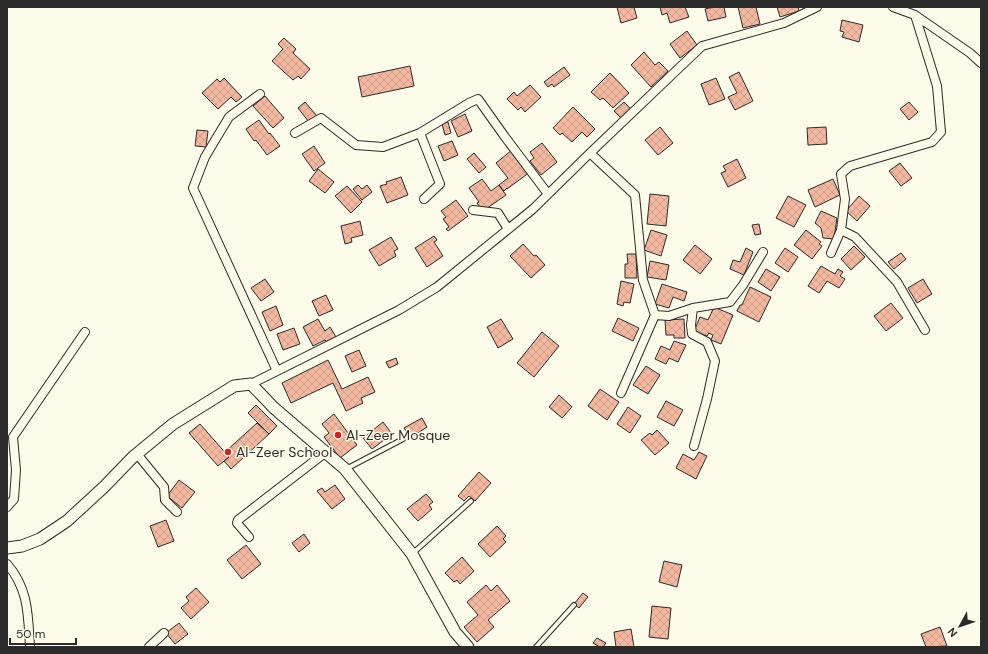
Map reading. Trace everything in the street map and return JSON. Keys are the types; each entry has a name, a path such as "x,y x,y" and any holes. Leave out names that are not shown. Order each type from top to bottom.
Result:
{"street":[{"path":"7,548 22,546 40,539 66,520 104,488 133,457 173,424 234,386 251,384 399,310 437,287 533,209 702,46 784,23 817,7"},
{"path":"894,7 915,15 970,53 981,63"},
{"path":"831,253 841,230 845,199 841,174 850,166 932,142 941,132 937,86 915,15"},
{"path":"260,94 229,118 205,157 193,188 277,371"},
{"path":"295,133 321,118 356,145 383,147 420,133 478,99 548,194"},
{"path":"420,133 440,184 424,199"},
{"path":"590,153 635,195 644,280 655,315 620,393"},
{"path":"473,210 498,213 508,230"},
{"path":"841,230 855,237 897,282 925,330"},
{"path":"655,315 669,316 693,308 730,302 743,285 763,252"},
{"path":"693,308 691,325 692,334 707,342 715,361 707,399 694,446"},
{"path":"7,508 14,499 16,470 12,437 86,332"},
{"path":"251,384 274,408 345,469 412,554 455,632 468,647"},
{"path":"249,537 237,523 238,520 326,452"},
{"path":"137,454 164,487 165,500 177,512"},
{"path":"7,564 19,581 24,594 30,647"},
{"path":"149,647 164,633"}],"lane":[{"path":"345,469 403,438"},
{"path":"412,554 471,501"},
{"path":"536,647 574,605"}],"building":[{"path":"617,7 634,7 637,18 621,23"},
{"path":"660,7 685,7 689,17 670,23 667,13 662,15"},
{"path":"724,7 726,17 708,21 705,9"},
{"path":"738,7 756,7 760,24 743,28"},
{"path":"777,7 798,7 799,11 780,17"},
{"path":"842,20 863,25 859,42 842,37 844,32 840,31"},
{"path":"687,31 697,45 680,58 670,44"},
{"path":"284,38 296,49 293,53 310,69 301,79 298,76 293,80 272,61 283,49 278,44"},
{"path":"644,52 655,65 659,62 668,71 651,87 631,65"},
{"path":"410,66 414,86 362,97 358,77"},
{"path":"564,67 570,75 554,87 552,84 548,87 544,82"},
{"path":"739,72 753,101 735,110 728,97 737,93 729,77"},
{"path":"610,73 629,93 613,108 603,98 600,100 591,92"},
{"path":"224,78 242,97 236,102 231,97 218,109 202,93 217,79 220,82"},
{"path":"716,78 725,99 709,105 701,84"},
{"path":"530,85 541,97 525,112 521,107 518,110 507,99 514,92 517,96"},
{"path":"265,96 284,118 273,128 253,106"},
{"path":"305,102 317,116 309,122 298,108"},
{"path":"624,102 631,109 621,118 614,111"},
{"path":"909,102 918,112 909,120 900,109"},
{"path":"573,107 595,129 587,137 582,132 572,142 562,133 560,135 553,128"},
{"path":"465,114 472,131 458,137 451,121"},
{"path":"259,120 280,146 267,155 256,140 254,141 246,129"},
{"path":"448,122 451,133 445,135 442,124"},
{"path":"660,127 673,143 658,155 645,140"},
{"path":"826,127 827,144 808,145 807,128"},
{"path":"197,130 208,131 206,147 195,146"},
{"path":"452,141 458,155 444,161 438,146"},
{"path":"542,143 557,162 541,175 530,161 534,158 530,152"},
{"path":"314,146 325,163 314,171 302,154"},
{"path":"512,150 530,172 504,191 499,185 508,178 496,163"},
{"path":"474,153 486,167 479,173 467,159"},
{"path":"737,159 746,178 728,187 721,173 726,171 723,166"},
{"path":"900,163 912,178 901,186 889,171"},
{"path":"318,169 334,182 325,193 309,181"},
{"path":"401,177 408,195 387,203 380,186 387,184 386,182"},
{"path":"482,179 491,191 499,185 506,195 483,211 477,203 479,202 469,188"},
{"path":"833,179 840,195 815,207 808,190"},
{"path":"358,185 362,189 367,185 372,192 362,200 353,189"},
{"path":"347,186 362,202 351,213 335,196"},
{"path":"650,194 669,196 666,226 647,224"},
{"path":"788,196 806,205 794,227 776,218"},
{"path":"859,196 870,206 857,221 846,211"},
{"path":"456,200 468,216 448,231 446,229 449,227 443,219 446,217 441,211"},
{"path":"821,211 837,218 834,239 823,238 821,228 815,223"},
{"path":"360,221 363,235 351,238 352,242 345,244 341,226"},
{"path":"759,224 761,234 755,235 752,225"},
{"path":"651,230 667,235 661,256 644,250"},
{"path":"806,230 821,242 819,244 822,246 812,259 794,245"},
{"path":"434,236 437,240 434,242 443,256 427,267 415,248"},
{"path":"391,237 398,249 394,251 396,256 379,266 369,250"},
{"path":"523,244 545,265 531,278 510,256"},
{"path":"695,245 712,259 700,274 683,260"},
{"path":"854,246 865,257 851,270 841,259"},
{"path":"746,248 753,252 744,275 730,269 733,260 740,262"},
{"path":"785,248 798,257 788,272 775,263"},
{"path":"901,253 906,259 894,269 888,262"},
{"path":"627,254 636,254 637,278 625,278 625,264 628,264"},
{"path":"650,261 669,265 666,280 647,277"},
{"path":"821,266 835,274 838,269 843,272 840,276 845,279 839,288 827,281 819,293 808,286"},
{"path":"766,269 780,277 771,291 758,282"},
{"path":"265,279 274,292 261,301 251,288"},
{"path":"923,279 932,294 917,303 908,288"},
{"path":"621,281 634,284 630,303 624,302 623,306 617,304"},
{"path":"662,284 687,292 684,301 673,297 669,308 655,304"},
{"path":"750,287 771,297 759,322 737,311 740,305 742,305"},
{"path":"326,295 333,310 319,316 312,301"},
{"path":"891,303 903,318 886,331 874,316"},
{"path":"276,306 283,325 270,331 262,312"},
{"path":"714,307 733,315 721,344 711,340 713,335 709,333 707,336 694,331 700,317 708,320"},
{"path":"618,318 639,328 633,341 612,331"},
{"path":"318,319 325,331 330,327 336,337 327,342 325,340 313,346 303,327"},
{"path":"501,319 513,339 498,348 487,327"},
{"path":"684,319 685,338 674,338 674,335 666,335 665,320"},
{"path":"294,328 300,344 283,350 277,334"},
{"path":"542,332 559,346 534,377 517,363"},
{"path":"674,341 686,345 678,362 669,358 666,364 655,359 661,346 670,350"},
{"path":"359,350 366,366 352,372 345,356"},
{"path":"396,358 398,364 389,368 386,362"},
{"path":"328,360 342,389 368,377 375,392 361,398 363,403 346,411 333,383 291,403 282,383"},
{"path":"646,366 660,375 648,394 633,385"},
{"path":"600,389 619,402 607,420 588,406"},
{"path":"559,395 572,407 562,418 549,407"},
{"path":"666,401 683,410 674,426 657,417"},
{"path":"256,405 277,426 269,434 248,413"},
{"path":"628,407 641,416 630,433 617,424"},
{"name":"Al-Zeer Mosque","path":"334,414 357,445 340,458 324,437 329,433 322,424"},
{"path":"422,418 427,427 410,438 404,428"},
{"path":"383,422 392,434 372,449 363,438"},
{"path":"257,423 269,434 231,469 224,461 229,457 225,452"},
{"path":"200,424 229,457 218,466 189,433"},
{"path":"657,430 669,443 655,455 641,440 650,433 652,435"},
{"path":"699,452 707,456 696,479 676,468 683,454 694,460"},
{"path":"479,472 491,483 475,501 469,496 464,501 458,496"},
{"path":"179,480 195,492 182,508 167,496"},
{"path":"335,485 345,499 332,509 317,491 322,488 325,492"},
{"path":"426,494 433,502 429,505 432,509 418,521 407,509"},
{"path":"166,520 174,541 158,547 150,526"},
{"path":"497,526 506,536 503,539 506,542 490,557 478,544"},
{"path":"304,534 310,543 299,552 292,543"},
{"path":"246,545 261,564 242,579 227,560"},
{"path":"462,557 474,571 460,584 457,580 454,582 445,573"},
{"path":"664,561 682,565 677,587 659,582"},
{"path":"486,585 491,591 497,585 510,601 488,620 494,627 477,642 464,627 478,615 467,602"},
{"path":"196,588 209,602 191,619 181,608 189,601 186,597"},
{"path":"583,593 588,597 579,608 574,604"},
{"path":"652,606 671,608 668,639 649,637"},
{"path":"179,623 188,634 175,644 166,633"},
{"path":"940,627 947,646 926,647 921,634"},
{"path":"631,629 634,647 616,647 614,632"},
{"path":"597,638 606,643 603,647 593,643"}],"place":[{"name":"Al-Zeer Mosque","path":"338,435"},
{"name":"Al-Zeer School","path":"228,452"}]}
